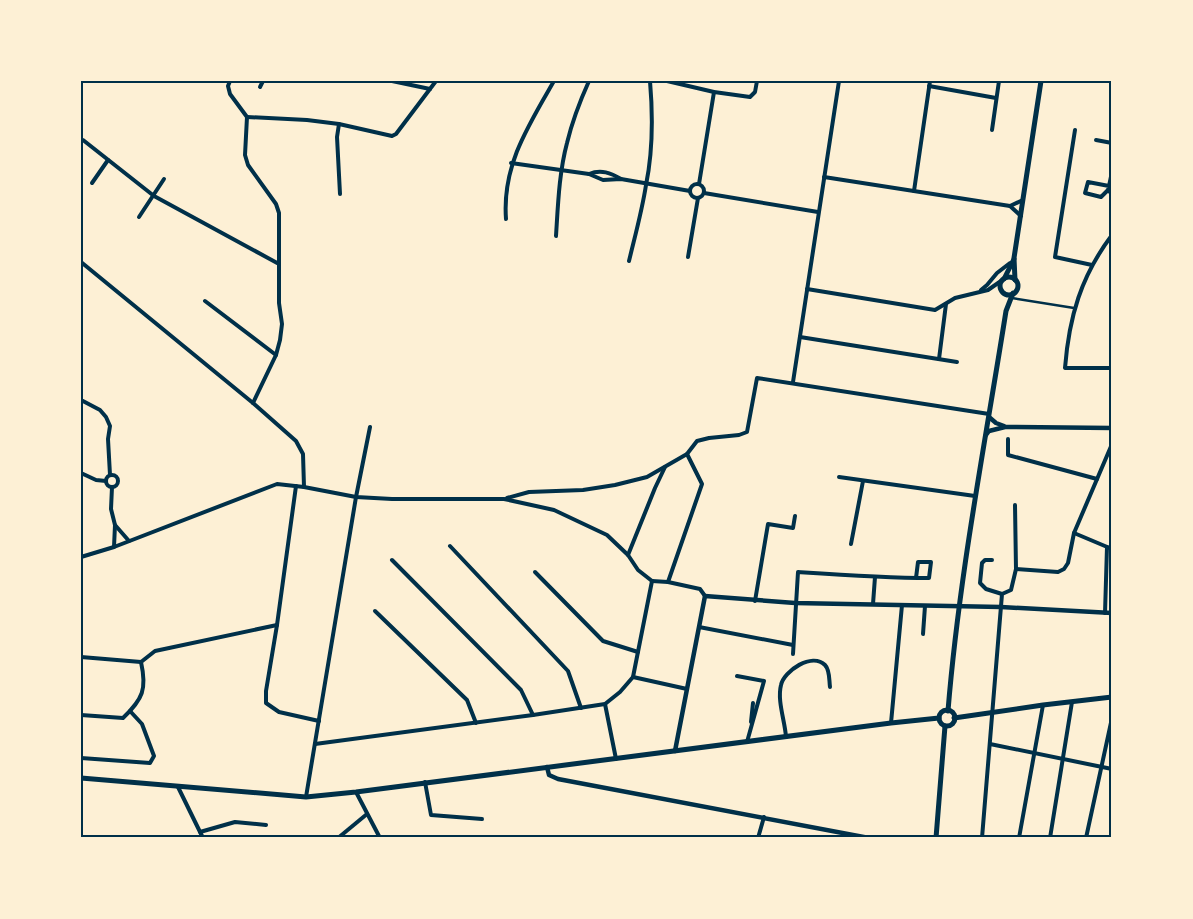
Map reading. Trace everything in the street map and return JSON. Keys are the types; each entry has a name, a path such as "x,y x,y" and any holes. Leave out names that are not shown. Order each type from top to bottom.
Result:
{"main road":[{"path":"948,711 959,606 975,496 1006,311 1017,287 1013,260 1041,81"},
{"path":"1006,311 1003,292 1000,286 1013,260"},
{"path":"1002,280 1008,277 1015,280"},
{"path":"1003,292 1012,296"},
{"path":"954,718 1112,697"},
{"path":"948,711 952,713 954,718 952,724 945,726 940,723 940,713 948,711"},
{"path":"81,778 306,797 939,718"},
{"path":"936,838 945,726"}],"street":[{"path":"230,81 228,86 230,94 247,117 246,155 248,165 276,204 279,213 279,303 282,324 276,355 253,403"},
{"path":"260,87 263,81"},
{"path":"392,81 430,89"},
{"path":"247,117 307,120 339,124 362,128 386,136 396,134 436,81"},
{"path":"506,219 505,204 511,163 525,132 554,81"},
{"path":"556,236 562,169 567,143 578,107 589,81"},
{"path":"629,261 647,184 652,132 650,81"},
{"path":"667,81 714,92 750,97 755,92 757,81"},
{"path":"793,382 839,82 832,81"},
{"path":"992,130 999,81"},
{"path":"914,191 930,84 996,98"},
{"path":"699,184 714,92"},
{"path":"339,124 340,194"},
{"path":"1075,130 1055,258 1092,265"},
{"path":"83,140 154,196 278,264"},
{"path":"1096,140 1112,143"},
{"path":"92,183 108,160"},
{"path":"511,163 590,174 603,180 621,179 690,190"},
{"path":"590,174 606,172 621,179"},
{"path":"1112,172 1108,188 1101,197 1086,193 1088,182 1108,188 1112,194"},
{"path":"824,177 1010,206 1021,216"},
{"path":"139,217 164,179"},
{"path":"690,190 692,186 699,184"},
{"path":"699,184 703,186 704,193"},
{"path":"690,190 691,195 698,198"},
{"path":"688,257 698,198 704,193 818,212"},
{"path":"1010,206 1023,200"},
{"path":"1112,235 1092,265 1074,308 1067,342 1065,368 1112,368"},
{"path":"979,292 1013,260"},
{"path":"81,262 253,403 296,441 303,454 304,487"},
{"path":"807,289 935,310 955,298 988,290 1002,280"},
{"path":"1012,296 1074,308"},
{"path":"205,301 276,355"},
{"path":"939,359 946,304"},
{"path":"800,337 957,362"},
{"path":"504,499 529,492 582,490 615,486 647,477 687,454 697,441 739,435 747,432 757,378 793,382 989,415 996,423 1005,427"},
{"path":"81,400 100,410 110,426 108,439 110,475 106,481"},
{"path":"306,797 356,497 370,427"},
{"path":"985,436 989,431 1005,427 1112,428"},
{"path":"1008,440 1008,455 1097,479"},
{"path":"1016,570 1058,572 1064,569 1068,563 1074,533 1112,444"},
{"path":"668,582 702,484 687,454"},
{"path":"628,555 665,467"},
{"path":"81,473 96,480 106,481"},
{"path":"110,475 116,476 118,480 117,484 112,487"},
{"path":"839,477 975,496"},
{"path":"106,481 107,485 112,487"},
{"path":"851,544 863,481"},
{"path":"81,557 114,547 277,484 356,497 504,499 554,510 607,535 628,555 638,570 652,581 668,582 700,589 705,596 675,751"},
{"path":"296,486 266,691 266,703 279,712 319,721"},
{"path":"112,487 111,509 115,525 114,547"},
{"path":"992,560 984,560 982,563 980,583 986,589 1002,594 1011,590 1016,570 1015,505"},
{"path":"755,601 768,524 793,528 795,516"},
{"path":"115,525 129,541"},
{"path":"1074,533 1110,548 1104,613"},
{"path":"450,546 568,671 581,708"},
{"path":"392,560 520,690 533,715"},
{"path":"793,654 798,572 875,577 916,578 929,578 931,562 918,562 916,578"},
{"path":"535,572 603,641 638,652"},
{"path":"873,604 875,577"},
{"path":"315,744 605,704 620,692 633,677 652,581"},
{"path":"982,838 1002,594"},
{"path":"705,596 795,603 1001,607 1112,613"},
{"path":"891,723 902,605"},
{"path":"923,634 925,606"},
{"path":"375,611 467,700 476,723"},
{"path":"81,657 141,662 155,651 277,625"},
{"path":"699,627 793,645"},
{"path":"81,715 123,718 141,698 144,690 141,662"},
{"path":"786,736 780,688 790,672 796,666 805,662 822,663 829,672 830,687"},
{"path":"738,676 764,680 747,742"},
{"path":"633,677 687,689"},
{"path":"1050,838 1072,702"},
{"path":"751,725 752,703"},
{"path":"605,704 616,759"},
{"path":"1019,838 1043,705"},
{"path":"81,758 150,763 154,756 142,724 130,711"},
{"path":"1086,838 1112,718"},
{"path":"990,744 1112,769"},
{"path":"547,767 549,775 558,779 869,838"},
{"path":"425,782 431,815 482,819"},
{"path":"178,787 202,838"},
{"path":"356,792 380,838"},
{"path":"338,838 367,814"},
{"path":"758,838 764,817"},
{"path":"200,832 235,822 266,825"}]}
